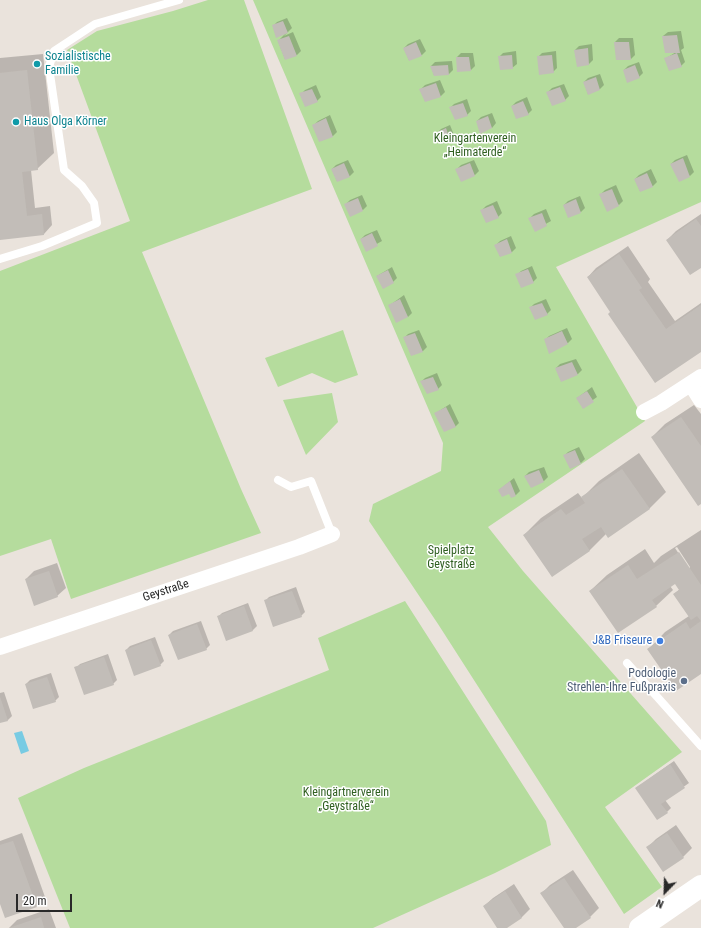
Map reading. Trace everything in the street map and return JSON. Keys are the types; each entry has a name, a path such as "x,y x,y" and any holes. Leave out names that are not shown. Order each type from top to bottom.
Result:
{"street":[{"path":"644,412 696,381 701,400"},
{"name":"Geystraße","path":"0,647 299,547 332,534"},
{"path":"640,928 701,886"}],"lane":[{"path":"0,259 42,246 97,223 94,202 82,186 64,170 49,67 54,51 94,24 179,0"},
{"path":"278,480 291,487 311,481 332,534"},
{"path":"627,663 701,746"}],"green space":[{"path":"208,0 244,0 312,189 142,252 241,489 261,533 71,599 51,539 0,556 0,271 130,221 67,50 97,31"},
{"name":"Kleingartenverein „Heimaterde“","path":"253,0 701,0 701,202 556,267 645,421 488,527 523,571 682,752 605,807 662,887 624,914 438,624 369,521 373,504 441,471 443,443"},
{"path":"343,330 358,375 335,383 312,373 278,387 265,358"},
{"path":"332,393 338,422 306,455 283,400"},
{"name":"Kleingärtnerverein „Geystraße“","path":"405,601 546,821 551,845 495,873 373,928 70,928 18,798 84,768 329,670 318,638"}],"water":[{"path":"22,731 29,751 21,754 14,733"}],"building":[{"path":"283,21 288,33 276,38 272,25"},
{"path":"677,35 680,53 665,53 662,36"},
{"path":"289,36 297,56 285,60 277,40"},
{"path":"416,42 422,56 409,61 403,48"},
{"path":"614,42 629,42 631,60 616,60"},
{"path":"588,48 589,65 577,67 574,50"},
{"path":"677,53 682,67 669,71 664,58"},
{"path":"512,55 513,69 500,70 498,56"},
{"path":"552,55 554,73 539,75 537,56"},
{"path":"456,57 469,57 471,71 457,72"},
{"path":"448,65 449,75 434,76 430,66"},
{"path":"635,65 640,78 627,83 623,70"},
{"name":"Haus Olga Körner","path":"27,70 38,170 22,172 27,216 42,214 44,235 0,240 0,73"},
{"path":"596,77 600,90 588,95 583,82"},
{"path":"436,83 441,97 425,102 419,89"},
{"path":"560,87 566,101 552,106 546,92"},
{"path":"312,89 318,102 305,107 299,93"},
{"path":"523,101 529,115 516,119 511,106"},
{"path":"463,103 468,116 455,120 449,107"},
{"path":"488,116 492,128 480,134 476,121"},
{"path":"326,118 333,137 319,142 312,125"},
{"path":"446,128 450,140 440,144 436,133"},
{"path":"683,158 690,177 679,182 670,164"},
{"path":"344,163 350,177 337,182 331,169"},
{"path":"470,163 475,176 461,182 455,169"},
{"path":"647,173 653,187 640,192 634,179"},
{"path":"612,189 619,206 607,212 599,194"},
{"path":"358,198 363,211 350,217 344,204"},
{"path":"576,199 581,213 568,218 563,205"},
{"path":"493,205 499,218 486,223 480,210"},
{"path":"542,213 547,226 535,232 528,218"},
{"path":"696,219 701,226 701,268 690,275 666,240"},
{"path":"372,233 378,246 366,252 360,239"},
{"path":"507,239 512,253 500,257 494,245"},
{"path":"619,254 642,288 639,290 666,329 701,305 701,352 655,383 608,314 610,312 587,277"},
{"path":"528,269 534,283 521,288 515,274"},
{"path":"388,270 394,283 383,289 376,276"},
{"path":"400,299 408,317 396,323 388,305"},
{"path":"542,303 548,315 535,320 529,307"},
{"path":"562,331 568,344 549,354 544,339"},
{"path":"415,333 423,352 411,356 403,337"},
{"path":"572,362 578,375 561,382 555,368"},
{"path":"433,377 439,390 427,394 420,381"},
{"path":"587,391 594,402 583,409 576,398"},
{"path":"446,407 456,427 444,432 434,413"},
{"path":"681,417 701,446 701,504 698,506 651,437"},
{"path":"575,450 581,464 570,469 563,455"},
{"path":"622,469 650,509 608,538 601,527 582,539 590,551 552,577 523,535 561,509 566,515 585,503 581,497"},
{"path":"539,470 544,482 531,488 524,476"},
{"path":"510,481 516,496 511,498 509,494 502,497 498,490"},
{"path":"679,552 701,585 701,621 697,616 691,620 673,594 679,590 675,584 652,600 657,607 618,633 589,591 628,565 637,579"},
{"path":"49,571 58,597 34,606 25,579"},
{"path":"292,591 302,617 273,627 264,600"},
{"path":"244,606 253,631 226,641 217,616"},
{"path":"701,621 701,674 676,691 647,649 686,622 690,629"},
{"path":"197,624 207,650 178,660 168,635"},
{"path":"151,640 161,666 134,676 125,650"},
{"path":"104,657 114,685 84,695 74,667"},
{"path":"47,677 56,702 33,709 25,684"},
{"path":"0,697 8,721 0,723"},
{"path":"670,764 685,788 661,804 668,813 657,820 635,788"},
{"path":"667,833 684,858 663,872 646,847"},
{"path":"13,841 37,907 5,918 0,904 0,845"},
{"path":"564,878 591,918 576,928 564,928 540,893"},
{"path":"505,891 522,918 507,928 497,928 483,906"},
{"path":"41,917 44,928 9,928"}],"place":[{"name":"Sozialistische Familie","path":"37,64"},
{"name":"Haus Olga Körner","path":"16,122"},
{"name":"J&B Friseure","path":"660,641"},
{"name":"Podologie Strehlen-Ihre Fußpraxis","path":"684,681"}],"park label":[{"name":"Spielplatz Geystraße","path":"451,558"}]}
